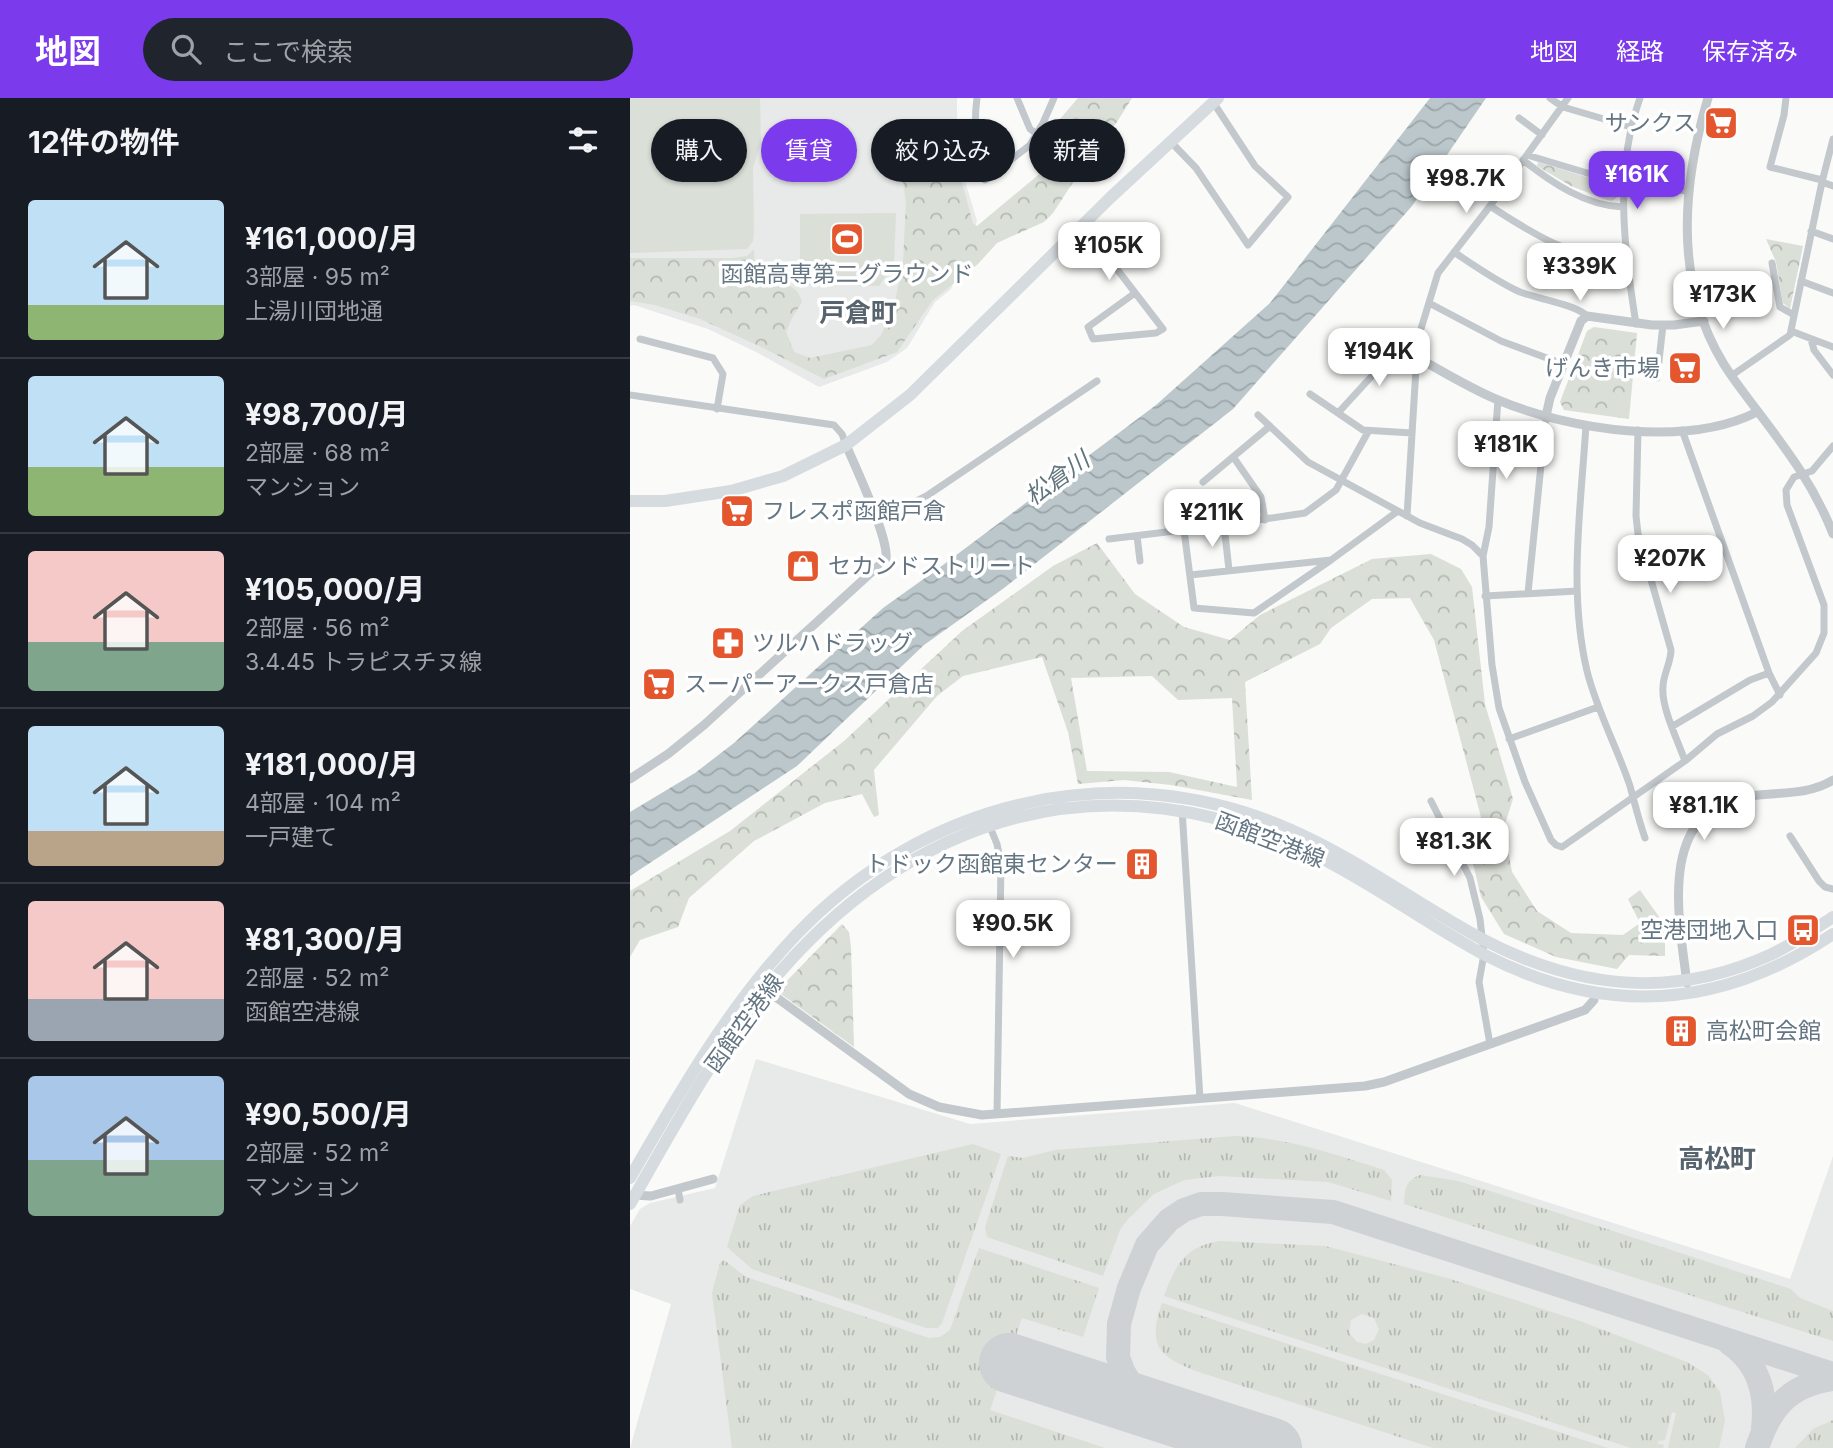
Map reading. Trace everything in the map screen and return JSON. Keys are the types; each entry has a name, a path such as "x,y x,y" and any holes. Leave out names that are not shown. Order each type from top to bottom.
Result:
{"main road":[{"path":"630,501 664,501 731,491 783,476 846,445 910,395 1170,140 1215,100"},
{"name":"函館空港線","path":"630,1178 699,1062 760,986 831,919 878,881 988,819 1077,808 1183,804 1236,809 1292,830 1352,860 1483,939 1540,965 1599,981 1643,984 1687,980 1729,971 1775,952 1833,917"},
{"name":"函館空港線","path":"1183,804 1244,825 1310,853 1484,954 1534,976 1584,991 1639,998 1688,995 1764,973 1833,934"},
{"name":"函館空港線","path":"632,1198 760,986"}],"street":[{"path":"977,98 976,150 985,180 1029,146"},
{"path":"1017,98 1029,127"},
{"path":"1044,119 1054,98"},
{"path":"1550,98 1563,107 1631,127"},
{"path":"1407,516 1417,357 1438,273 1568,98"},
{"path":"1636,324 1626,262 1623,183 1631,127 1640,98"},
{"path":"1708,98 1697,137 1687,191 1688,260 1696,299 1731,376 1804,474 1833,534"},
{"path":"1786,98 1770,167 1833,186"},
{"path":"1170,140 1196,168 1248,245 1288,197 1255,166 1215,100"},
{"path":"1519,118 1542,135"},
{"path":"1731,376 1790,335 1833,139"},
{"path":"1525,158 1623,183 1687,191"},
{"path":"1525,158 1546,178 1580,196 1605,205 1623,207"},
{"path":"1490,206 1557,246 1589,257 1626,262"},
{"path":"1083,225 1163,328 1156,333 1093,339 1088,327 1135,293"},
{"path":"1811,231 1833,239"},
{"path":"1454,252 1512,288 1556,304 1579,309 1587,316 1636,324 1663,325 1704,321"},
{"path":"1772,263 1780,307 1794,315"},
{"path":"1801,281 1833,293"},
{"path":"1429,303 1501,341 1563,364"},
{"path":"1528,593 1546,416 1563,364 1581,321 1587,316"},
{"path":"1657,378 1663,325"},
{"path":"1791,331 1833,347"},
{"path":"640,339 713,358 723,374 717,409"},
{"path":"1811,339 1814,349 1833,375"},
{"path":"1338,413 1391,354 1417,357 1498,400 1546,416 1586,425 1639,430 1682,430 1720,426 1758,412"},
{"path":"877,521 928,495 1097,381"},
{"path":"1310,394 1368,432 1412,433"},
{"path":"630,395 834,425 842,435 887,551 886,559 704,725 668,754 630,779"},
{"path":"1498,400 1488,540 1483,556 1492,665 1499,708 1525,782 1551,840 1562,847 1685,761 1717,734 1753,716 1780,695 1816,653 1824,633 1825,611 1786,500 1786,490 1794,477 1812,471 1833,446"},
{"path":"1258,415 1308,462 1340,484 1394,514 1407,516 1462,539 1483,556"},
{"path":"1586,425 1577,591 1586,662 1598,706 1645,838"},
{"path":"1203,482 1270,426"},
{"path":"1639,430 1637,524 1640,544 1671,650 1662,688 1685,761"},
{"path":"1682,430 1769,673 1780,695"},
{"path":"1109,539 1305,513 1340,484 1368,432"},
{"path":"1234,458 1261,497 1265,520"},
{"path":"1184,530 1194,608 1254,613 1394,514"},
{"path":"1224,525 1228,570"},
{"path":"1137,536 1140,561"},
{"path":"1190,575 1331,560"},
{"path":"1485,596 1577,591"},
{"path":"1673,726 1750,680 1769,673"},
{"path":"1509,739 1598,706"},
{"path":"1688,995 1678,873 1684,847 1698,824 1718,807 1735,799 1806,791 1833,780"},
{"path":"1431,801 1470,878 1480,919 1484,954 1479,982 1490,1044"},
{"path":"1183,804 1199,1099"},
{"path":"988,819 1002,864 997,1114"},
{"path":"1790,836 1819,881 1825,887 1833,889"},
{"path":"760,986 909,1094 955,1111 997,1114 1365,1086 1384,1082 1585,1010 1594,1000"},
{"path":"632,1198 652,1196 713,1179"},
{"path":"678,1189 680,1199"}],"shaded area":[{"path":"630,98 957,98 957,119 871,119 871,182 965,182 977,221 951,289 935,302 907,348 887,362 819,387 708,329 630,306"},
{"path":"756,1059 970,1124 1235,1103 1790,1279 1833,1156 1833,1448 630,1448 671,1304 630,1289 630,1226 640,1209 650,1203 715,1188"}],"green space":[{"path":"630,98 760,98 761,144 753,167 754,233 753,241 747,249 630,253"},
{"path":"1078,98 1132,98 1119,119 1060,119"},
{"path":"1538,162 1616,186 1617,197 1612,201 1607,200 1571,186 1537,166"},
{"path":"903,182 962,182 973,223 977,226 1030,182 1073,182 1044,222 997,243 978,264 933,300 897,352 824,379 700,319 655,305 630,301 630,258 732,258 747,256 754,249 755,279 784,283 795,290 802,302 786,332 794,352 810,358 872,345 881,335 893,311 903,262 906,203"},
{"name":"函館高専第二グラウンド","path":"896,213 894,264 879,286 800,285 800,214"},
{"path":"1766,239 1803,246 1790,309 1783,303 1776,262"},
{"path":"1594,327 1637,333 1629,419 1564,410 1560,402 1587,331"},
{"path":"1097,543 1135,594 1184,627 1230,640 1260,615 1372,559 1431,554 1461,569 1472,587 1485,704 1513,799 1504,827 1512,872 1537,911 1571,933 1623,935 1640,923 1628,899 1640,890 1665,925 1665,956 1629,955 1617,969 1556,957 1504,934 1481,897 1468,842 1481,817 1434,640 1410,598 1372,599 1331,628 1320,644 1245,682 1252,800 1171,785 1124,780 1078,784 1068,732 1042,657 963,676 937,696 874,770 879,815 874,817 862,794 825,803 754,841 689,898 678,927 640,940 630,957 630,891 730,831 844,741 962,631 1053,566","holes":["1152,676 1178,700 1232,698 1237,787 1169,772 1087,771 1071,678"]},
{"path":"842,924 849,932 851,947 854,1047 781,994 780,988"},
{"path":"1236,1136 1292,1143 1384,1170 1392,1180 1391,1201 1328,1182 1220,1176 1184,1180 1154,1194 1128,1219 1120,1230 1103,1276 987,1237 985,1227 1008,1156 1023,1158 1055,1150"},
{"path":"973,1144 1001,1154 938,1328 926,1328 752,1269 727,1247 740,1205 753,1196"},
{"path":"1420,1175 1458,1181 1791,1289 1800,1298 1833,1311 1833,1341 1404,1204 1407,1186"},
{"path":"1220,1241 1325,1246 1447,1278 1580,1321 1687,1362 1708,1375 1720,1392 1725,1421 1719,1448 1668,1448 1676,1413 1672,1412 1665,1440 1658,1441 1658,1444 1664,1445 1663,1448 1631,1448 1164,1296 1172,1275 1183,1259 1198,1247","holes":["1362,1314 1374,1318 1379,1329 1374,1340 1366,1344 1357,1342 1349,1333 1351,1320"]},
{"path":"979,1248 1099,1288 1083,1337 1022,1318 990,1410 1105,1448 732,1448 712,1293 720,1263 724,1260 746,1277 929,1338 940,1337 950,1330"},
{"path":"1162,1303 1608,1448 1433,1448 1196,1371 1172,1360 1159,1347 1156,1329"},
{"path":"1833,1420 1833,1448 1795,1448 1813,1429"}],"water":[{"path":"1430,98 1486,98 1412,206 1233,409 1004,588 924,645 797,766 630,876 630,812 695,773 734,743 883,608 1156,405 1270,303"}],"taxiway":[{"path":"1157,1411 1137,1394 1123,1371 1118,1357 1119,1324 1129,1288 1147,1245 1169,1220 1184,1210 1201,1204 1333,1212 1833,1374"},
{"path":"1729,1343 1748,1360 1759,1380 1764,1403 1763,1428"},
{"path":"1757,1448 1768,1421 1783,1401 1804,1387 1833,1379"}],"runway":[{"path":"1009,1363 1272,1448"}],"place":[{"name":"サンクス","path":"1721,123"},
{"name":"函館高専第二グラウンド","path":"847,239"},
{"name":"げんき市場","path":"1685,368"},
{"name":"フレスポ函館戸倉","path":"737,511"},
{"name":"セカンドストリート","path":"803,566"},
{"name":"ツルハドラッグ","path":"728,643"},
{"name":"スーパーアークス戸倉店","path":"659,684"},
{"name":"トドック函館東センター","path":"1142,864"},
{"name":"空港団地入口","path":"1803,930"},
{"name":"高松町会館","path":"1681,1031"}],"district":[{"name":"戸倉町","path":"858,312"},
{"name":"高松町","path":"1717,1158"}],"water label":[{"name":"松倉川","path":"1057,478"}]}
